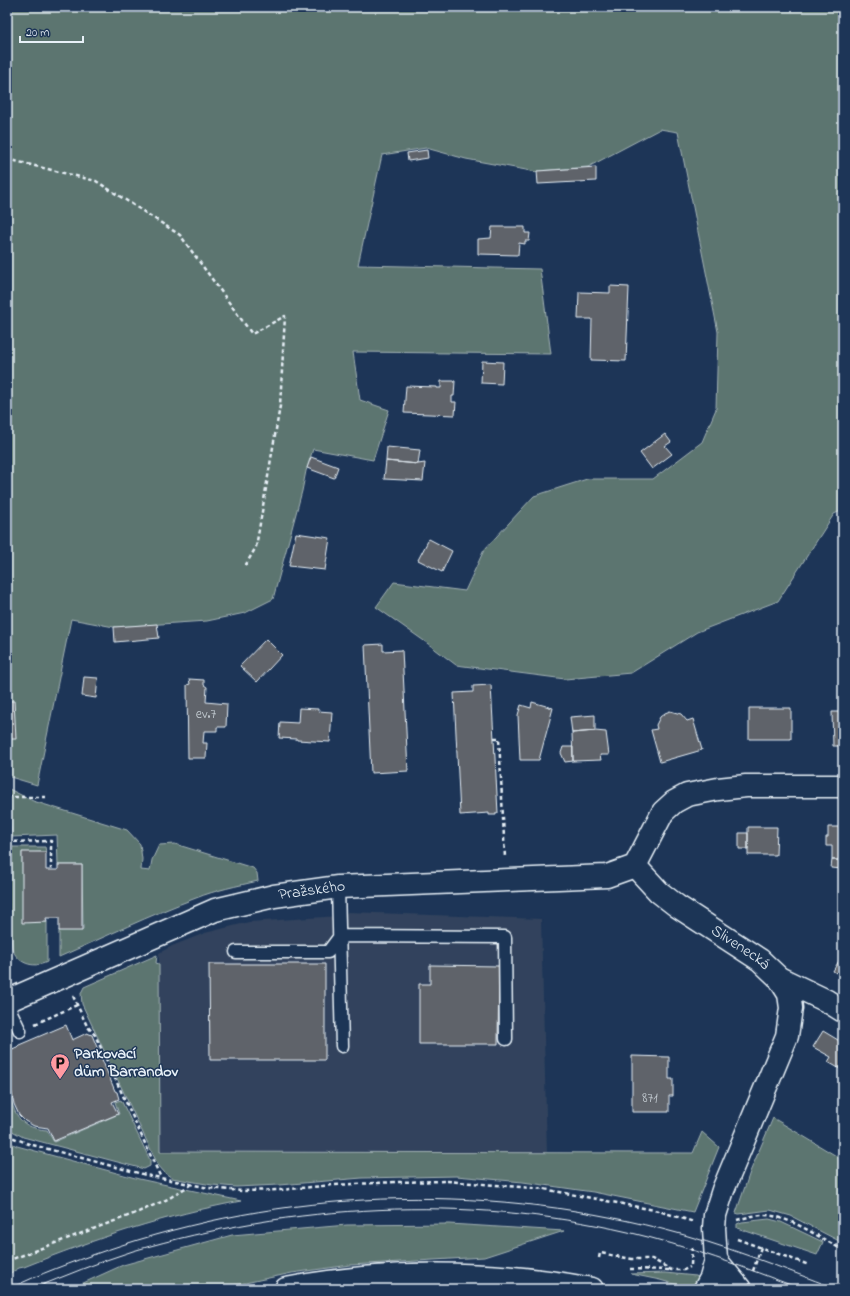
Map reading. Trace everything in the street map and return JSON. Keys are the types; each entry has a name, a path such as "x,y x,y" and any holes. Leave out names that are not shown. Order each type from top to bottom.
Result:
{"street":[{"path":"635,866 663,812 674,802 687,795 718,789 746,786 843,786"},
{"name":"Pražského","path":"7,1001 215,910 274,896 338,887 607,876 635,866"},
{"name":"Slivenecká","path":"635,866 659,892 677,906 760,960 779,978 789,994 790,1008 787,1036 723,1190 715,1215 714,1227 716,1260 711,1278 705,1289"},
{"path":"779,978 827,1001 843,1011"},
{"path":"716,1260 746,1283"},
{"path":"286,1289 387,1275 469,1274 554,1282 592,1289"}],"lane":[{"path":"338,887 342,1046"},
{"path":"236,952 328,952 340,936"},
{"path":"340,936 504,937 506,1039"},
{"path":"7,1004 20,1031"}],"path":[{"path":"7,158 96,180 180,235 252,334 285,316 280,406 256,547 244,568"},
{"path":"494,738 499,738 506,860"},
{"path":"7,797 46,797"},
{"path":"7,842 51,841 51,870"},
{"path":"62,976 87,1026 95,1035 161,1179"},
{"path":"20,1031 77,1005"},
{"path":"7,1134 29,1144 161,1179 209,1188 242,1191 280,1190 334,1185 396,1182 455,1182 551,1190 659,1211 714,1227 732,1237 810,1265"},
{"path":"7,1261 136,1214 168,1199 190,1185"},
{"path":"714,1227 750,1216 772,1215 795,1224 843,1250"},
{"path":"746,1283 761,1247"},
{"path":"599,1258 600,1253 632,1259 652,1259 671,1270"},
{"path":"630,1269 684,1270 690,1267"}],"shaded area":[{"path":"348,912 541,919 547,1153 159,1152 159,953 172,946 205,933 249,922 339,916"}],"green space":[{"path":"7,7 843,7 843,510 834,514 778,601 697,632 631,673 565,679 456,665 376,607 394,582 465,591 484,550 534,496 587,479 653,479 702,442 716,409 718,332 678,132 660,129 588,167 537,172 466,159 426,148 382,155 358,265 540,269 551,354 353,352 360,400 389,410 373,460 313,449 273,599 245,613 207,621 114,627 71,619 37,785 7,776"},
{"path":"7,788 33,801 127,830 140,844 142,859 141,870 150,871 152,860 159,845 175,844 253,868 257,873 258,881 219,890 196,898 59,957 59,930 83,930 82,865 58,865 57,835 12,837"},
{"path":"7,847 45,847 46,852 22,853 23,921 47,922 47,962 42,964 31,965 22,961 14,953 12,948 7,883"},
{"path":"157,955 156,963 159,964 160,1152 693,1153 702,1132 719,1147 693,1212 593,1192 523,1182 456,1176 362,1178 236,1187 212,1185 172,1178 158,1165 82,1004 81,993 84,987"},
{"path":"7,1079 16,1114 28,1125 47,1130 54,1142 119,1114 115,1102 121,1100 150,1160 150,1166 144,1169 23,1137 7,1128"},
{"path":"773,1118 843,1160 843,1243 791,1216 770,1210 739,1214 736,1213 750,1172"},
{"path":"7,1141 17,1146 139,1179 241,1201 185,1213 131,1229 19,1268 7,1275 7,1209 9,1201 7,1197"},
{"path":"769,1219 781,1222 823,1242 817,1255 737,1228 737,1224 742,1222"},
{"path":"449,1224 564,1231 484,1257 350,1265 292,1273 217,1289 70,1289 123,1265 232,1235 347,1225"},
{"path":"665,1273 696,1276 701,1279 693,1285 684,1287 631,1274"},
{"path":"443,1287 498,1289 386,1289"}],"building":[{"path":"427,150 428,158 408,161 407,153"},
{"path":"596,167 596,181 538,184 537,171"},
{"path":"492,227 525,227 525,233 530,233 529,241 525,241 525,244 519,243 518,255 478,254 478,239 491,238"},
{"path":"610,286 629,287 626,361 591,360 592,319 578,319 579,292 610,293"},
{"path":"482,361 503,362 502,384 481,383"},
{"path":"441,381 455,381 452,402 456,402 455,415 404,413 406,386 441,388"},
{"path":"665,434 671,442 665,446 672,454 652,469 640,453"},
{"path":"387,447 420,450 418,464 386,461"},
{"path":"311,457 338,467 334,478 307,468"},
{"path":"386,461 418,464 425,463 423,481 384,479"},
{"path":"296,533 330,538 325,570 289,566"},
{"path":"429,539 452,551 442,572 418,560"},
{"path":"157,624 159,638 115,642 114,627"},
{"path":"266,639 282,655 257,682 240,666"},
{"path":"383,644 383,651 402,650 408,771 371,773 365,645"},
{"path":"84,677 98,678 96,698 82,696"},
{"path":"189,679 204,680 204,685 207,687 206,702 227,704 226,727 217,727 217,731 204,731 203,743 207,743 206,758 188,758 187,685 190,684"},
{"path":"491,685 498,813 496,813 496,815 489,815 489,813 460,815 454,693 473,692 473,686"},
{"path":"7,701 14,701 16,739 7,739"},
{"path":"532,702 553,708 539,760 520,760 518,715 521,705 531,708"},
{"path":"299,708 318,709 318,711 332,712 330,742 279,738 280,722 298,723"},
{"path":"749,708 791,708 791,739 749,739"},
{"path":"670,711 681,714 687,721 693,719 702,750 660,762 651,730 657,729 656,725 660,717"},
{"path":"832,712 843,712 843,746 833,746"},
{"path":"595,715 595,731 572,733 570,717"},
{"path":"595,731 606,732 609,755 600,755 601,760 573,761 572,733"},
{"path":"563,747 573,747 573,761 565,762 561,753"},
{"path":"748,827 777,827 776,855 748,855"},
{"path":"828,827 843,827 843,860 832,860 832,846 826,846"},
{"path":"739,833 748,833 748,849 739,849"},
{"path":"22,852 46,852 46,870 58,870 58,865 82,865 82,931 59,931 59,918 46,918 47,922 22,923"},
{"path":"832,860 843,860 843,869 831,868"},
{"path":"843,954 843,977 833,971"},
{"path":"209,964 325,964 325,1060 210,1060"},
{"path":"430,965 499,966 498,1044 419,1044 419,984 430,984"},
{"name":"Parkovací dům Barrandov","path":"66,1025 72,1040 87,1033 92,1035 115,1091 117,1092 119,1099 112,1102 118,1114 54,1141 48,1128 34,1126 25,1121 19,1115 14,1104 7,1069 7,1047 10,1050"},
{"path":"823,1031 843,1043 842,1070 828,1062 831,1057 813,1047"},
{"path":"632,1056 669,1057 669,1079 673,1079 673,1096 669,1096 669,1112 632,1112"}],"tram line":[{"path":"9,1289 56,1268 104,1251 172,1230 241,1215 311,1204 382,1199 452,1199 522,1204 593,1214 684,1235 772,1264 837,1289"},
{"path":"32,1289 94,1264 133,1251 193,1235 255,1223 317,1214 379,1210 441,1209 504,1212 566,1220 628,1232 715,1258 801,1289"}],"place":[{"name":"Parkovací dům Barrandov","path":"60,1080"}]}
